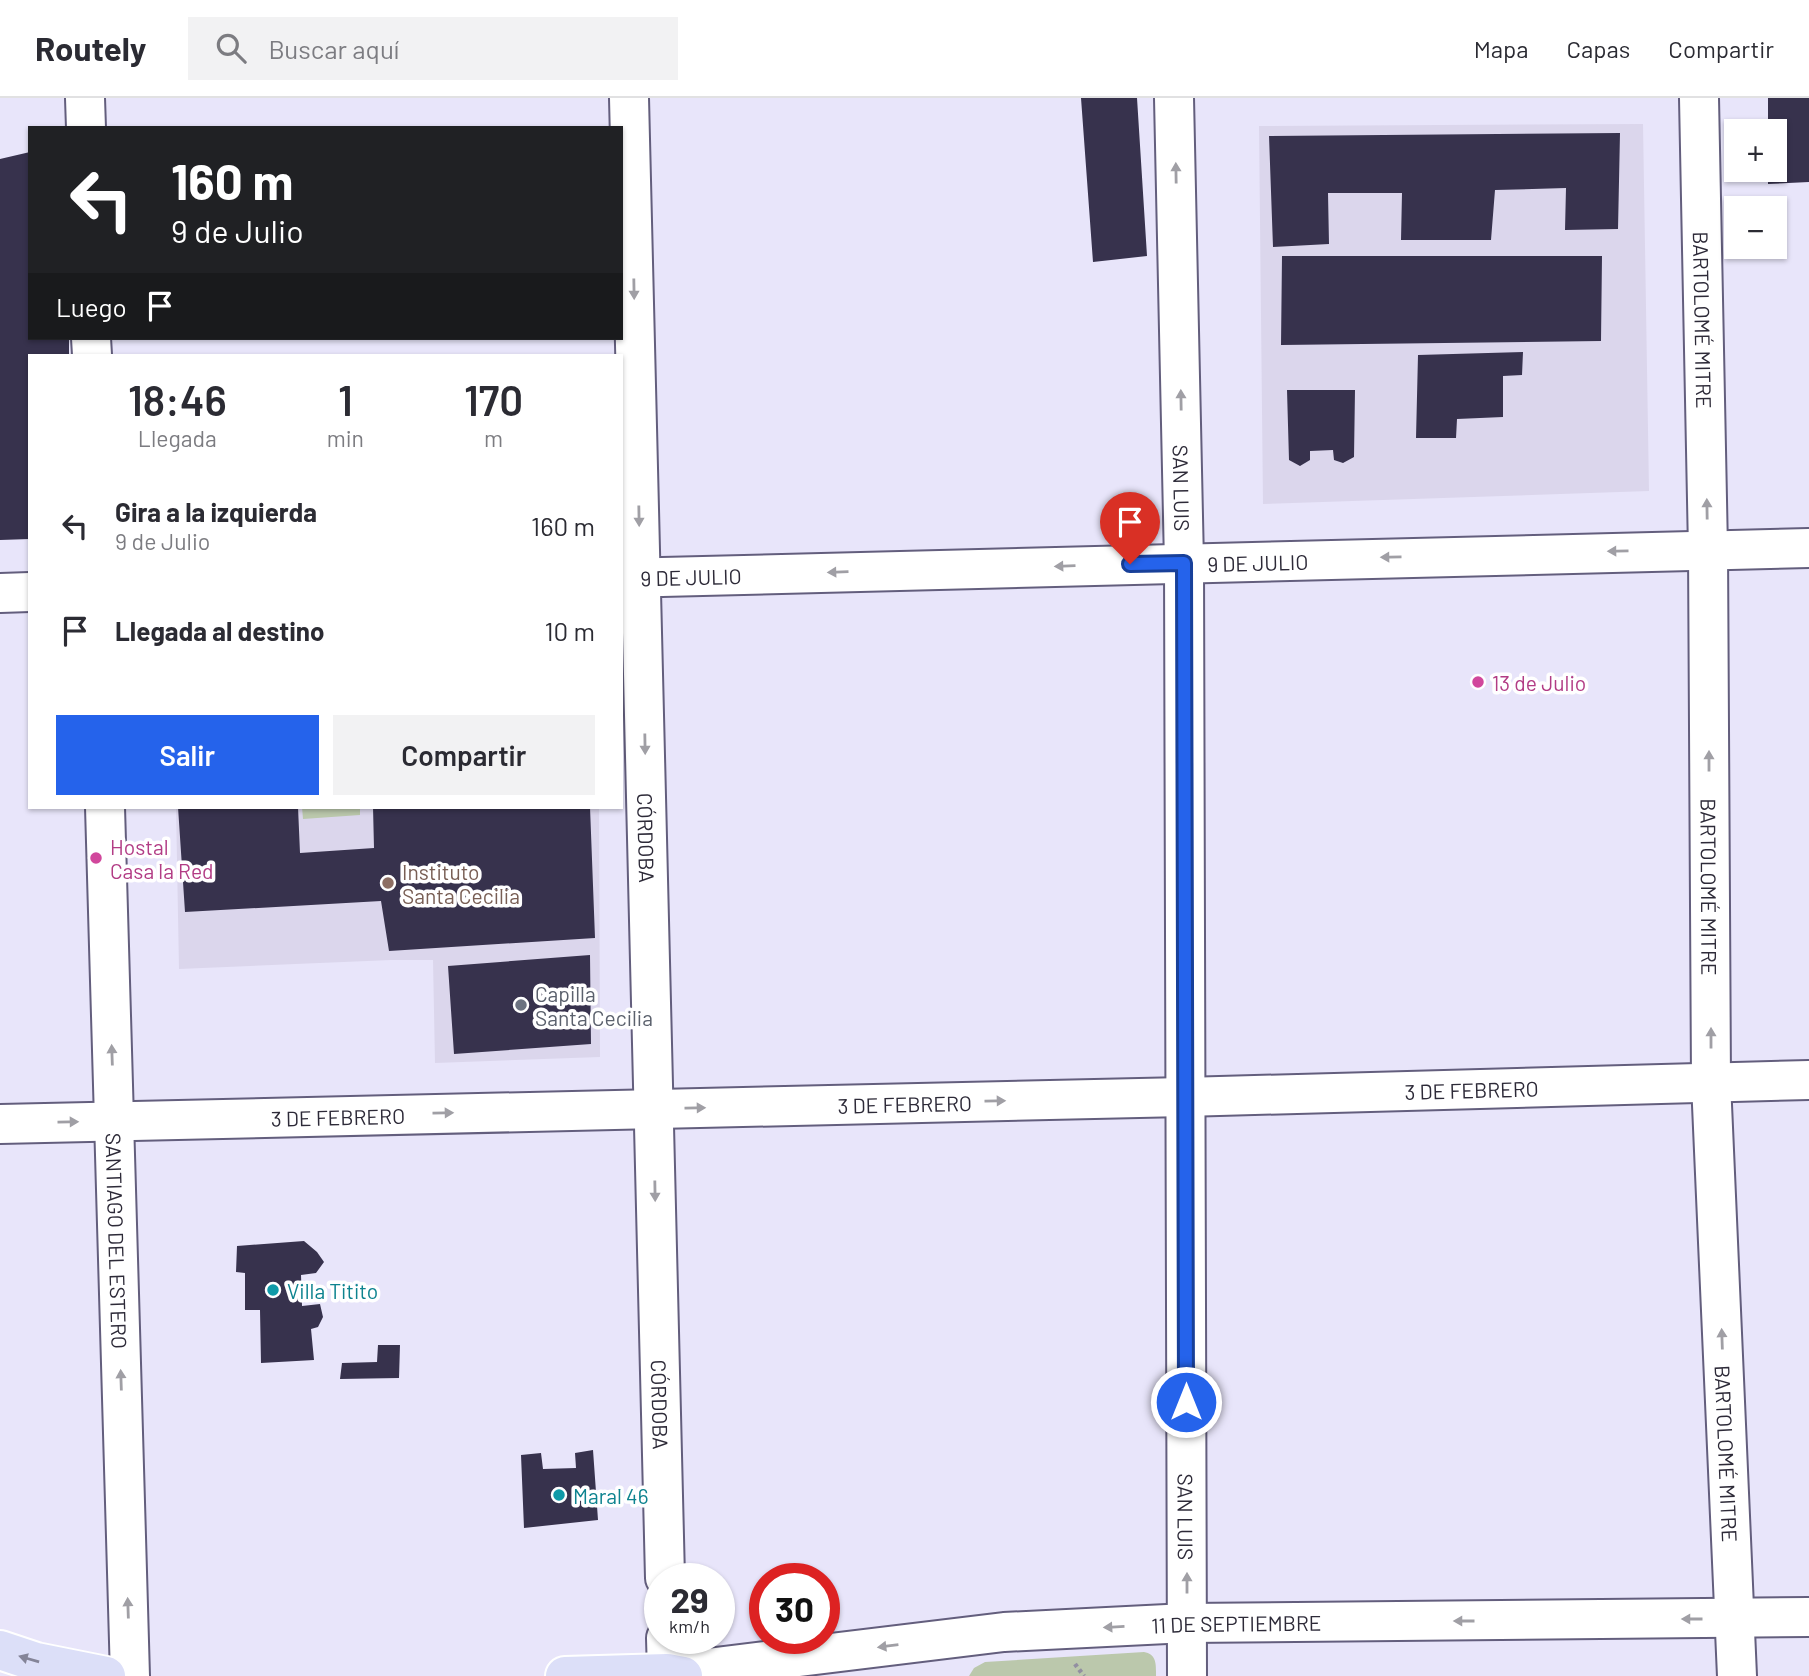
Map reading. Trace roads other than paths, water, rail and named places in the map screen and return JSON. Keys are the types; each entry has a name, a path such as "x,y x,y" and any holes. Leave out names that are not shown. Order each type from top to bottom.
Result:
{"main road":[{"path":"0,1650 36,1662 106,1676"},
{"path":"565,1676 672,1662"}],"street":[{"path":"85,98 86,126"},
{"name":"CÓRDOBA","path":"629,98 631,578 653,1108 664,1563"},
{"name":"SAN LUIS","path":"1174,98 1184,563 1187,1676"},
{"name":"BARTOLOMÉ MITRE","path":"1699,98 1708,550 1711,1082 1737,1676"},
{"name":"9 DE JULIO","path":"631,578 1809,548"},
{"path":"0,593 28,592"},
{"name":"SANTIAGO DEL ESTERO","path":"105,809 130,1676"},
{"name":"3 DE FEBRERO","path":"0,1124 1809,1080"},
{"name":"11 DE SEPTIEMBRE","path":"672,1662 1004,1632 1187,1623 1809,1617"}],"place":[{"name":"13 de Julio","path":"1478,682"},
{"name":"Hostal Casa la Red","path":"96,858"},
{"name":"Instituto Santa Cecilia","path":"388,883"},
{"name":"Capilla Santa Cecilia","path":"521,1005"},
{"name":"Villa Titito","path":"273,1290"},
{"name":"Maral 46","path":"559,1495"}]}
